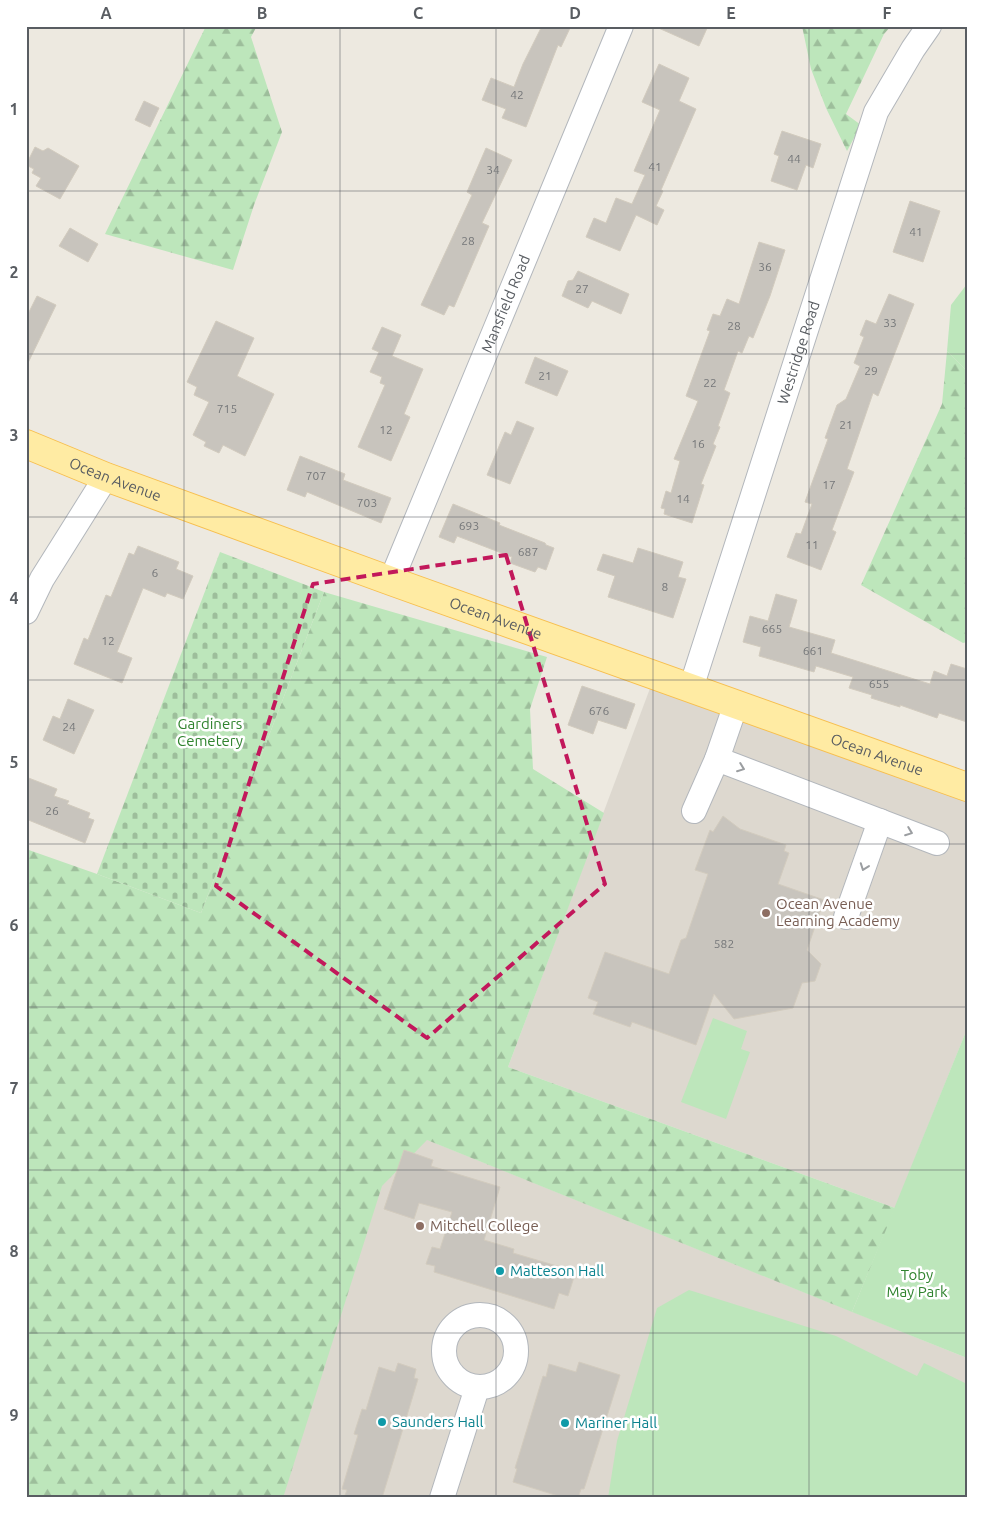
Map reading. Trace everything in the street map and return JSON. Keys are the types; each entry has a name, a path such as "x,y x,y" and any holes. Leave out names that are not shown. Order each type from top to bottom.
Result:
{"main road":[{"name":"Ocean Avenue","path":"26,444 106,477 391,581 967,787"}],"street":[{"name":"Mansfield Road","path":"391,581 621,26"},
{"name":"Westridge Road","path":"691,688 876,112 913,49 929,26"},
{"path":"26,612 42,579 106,477"},
{"path":"694,811 718,759 736,704"},
{"path":"718,759 937,843"},
{"path":"846,917 880,821"},
{"path":"442,1498 477,1388"}],"highlighted area":[{"path":"506,555 605,884 427,1038 216,886 313,584"}],"shaded area":[{"name":"Ocean Avenue Learning Academy","path":"655,675 967,787 967,1029 895,1208 508,1067"},
{"name":"Mitchell College","path":"279,1080 967,1358 967,1498 55,1498"}],"green space":[{"path":"206,26 257,26 251,37 282,132 254,205 233,270 105,234"},
{"path":"802,26 891,26 884,34 846,114 861,125 847,151 826,108 811,69"},
{"path":"967,284 967,371 947,351 951,305"},
{"path":"947,351 967,371 967,642 963,643 861,585 942,404"},
{"name":"Gardiners Cemetery","path":"220,552 324,592 201,913 97,874"},
{"path":"324,592 547,657 530,709 533,769 604,813 508,1067 895,1208 852,1312 427,1140 382,1186 283,1498 26,1498 26,849 201,913"},
{"path":"713,1018 747,1031 741,1049 750,1052 726,1119 681,1102"},
{"name":"Toby May Park","path":"967,1029 967,1358 852,1312"},
{"path":"689,1290 836,1336 917,1376 924,1363 967,1384 967,1498 608,1498 617,1441 657,1308"}],"building":[{"path":"542,26 571,26 561,47 558,45 526,127 502,118 506,109 482,100 491,78 514,87"},
{"path":"654,26 708,26 699,46"},
{"path":"659,64 689,78 679,101 696,109 661,190 663,191 656,206 664,210 657,225 636,215 620,251 586,237 594,218 606,223 616,198 632,204 645,175 634,171 660,110 642,102"},
{"path":"144,101 159,108 150,127 135,120"},
{"path":"782,131 821,144 813,168 806,165 797,190 771,181 779,156 774,154"},
{"path":"35,147 43,151 48,148 79,166 60,199 36,186 41,178 32,173 34,169 26,165"},
{"path":"486,148 512,160 482,223 489,226 454,307 449,305 444,315 421,305 472,195 467,192"},
{"path":"910,201 940,211 923,262 893,252"},
{"path":"70,228 98,244 88,262 59,246"},
{"path":"759,242 785,250 770,296 753,338 749,336 742,353 738,351 724,390 730,393 713,444 716,446 701,484 704,485 692,523 664,514 665,509 661,508 666,491 671,493 680,461 674,459 698,401 686,396 710,331 707,330 713,314 720,316 727,299 739,304"},
{"path":"578,271 629,294 621,314 592,301 588,308 562,296 568,281 573,280"},
{"path":"889,294 914,304 878,396 873,393 847,469 854,472 832,530 836,532 821,570 787,557 796,533 801,534 812,504 805,502 828,439 825,438 837,405 846,399 860,366 854,363 864,337 860,335 866,320 876,324"},
{"path":"37,296 56,305 26,367 26,318"},
{"path":"216,321 254,338 237,376 274,394 245,456 223,445 219,453 204,446 206,442 193,435 209,402 194,395 197,387 187,382"},
{"path":"382,327 401,335 392,356 423,369 404,414 410,417 391,461 358,447 385,385 380,383 382,377 370,372 379,352 372,349"},
{"path":"535,357 568,371 557,396 525,383"},
{"path":"517,421 534,428 510,484 487,475 505,432 511,435"},
{"path":"300,456 345,474 343,480 391,498 381,523 307,492 305,497 287,490"},
{"path":"453,504 554,548 546,570 538,567 535,572 510,563 512,557 457,536 454,543 439,537"},
{"path":"138,546 179,562 176,569 193,576 183,599 167,593 165,597 143,588 117,652 132,658 122,683 74,664 84,638 88,640 106,595 111,597 129,553 134,555"},
{"path":"638,548 683,562 678,577 686,579 673,618 608,597 615,576 597,570 603,554 633,563"},
{"path":"776,594 797,600 789,627 835,640 831,653 930,684 934,671 947,676 951,664 967,669 967,722 939,713 937,718 900,705 900,707 871,698 872,695 849,688 853,677 816,666 814,672 759,656 761,647 743,642 750,616 768,621"},
{"path":"582,686 635,704 626,729 598,720 593,734 568,725"},
{"path":"68,699 94,710 74,754 43,740 53,716 60,719"},
{"path":"26,777 57,789 54,796 69,801 67,804 90,813 88,818 94,820 85,843 26,819"},
{"path":"723,816 740,829 786,845 784,851 789,853 778,884 824,900 807,950 821,964 815,981 802,983 793,1008 734,1019 714,994 696,1045 632,1022 630,1027 593,1014 598,1002 588,998 605,952 669,974 681,940 686,938 708,874 695,870 710,830 713,832"},
{"path":"404,1150 433,1160 431,1166 500,1187 484,1240 514,1249 513,1253 567,1269 565,1274 574,1277 568,1296 559,1293 554,1309 434,1272 435,1266 426,1264 432,1247 440,1249 452,1212 419,1203 414,1219 384,1209"},
{"name":"Mariner Hall","path":"579,1362 620,1375 584,1489 581,1489 578,1498 565,1498 513,1482 517,1469 515,1468 543,1376 546,1377 549,1364 576,1372"},
{"name":"Saunders Hall","path":"398,1363 416,1369 414,1378 418,1379 382,1498 344,1498 347,1490 342,1489 358,1435 354,1434 362,1409 366,1410 379,1367 395,1372"}],"place":[{"name":"Ocean Avenue Learning Academy","path":"766,913"},
{"name":"Mitchell College","path":"420,1226"},
{"name":"Matteson Hall","path":"500,1271"},
{"name":"Saunders Hall","path":"382,1422"},
{"name":"Mariner Hall","path":"565,1423"}]}
